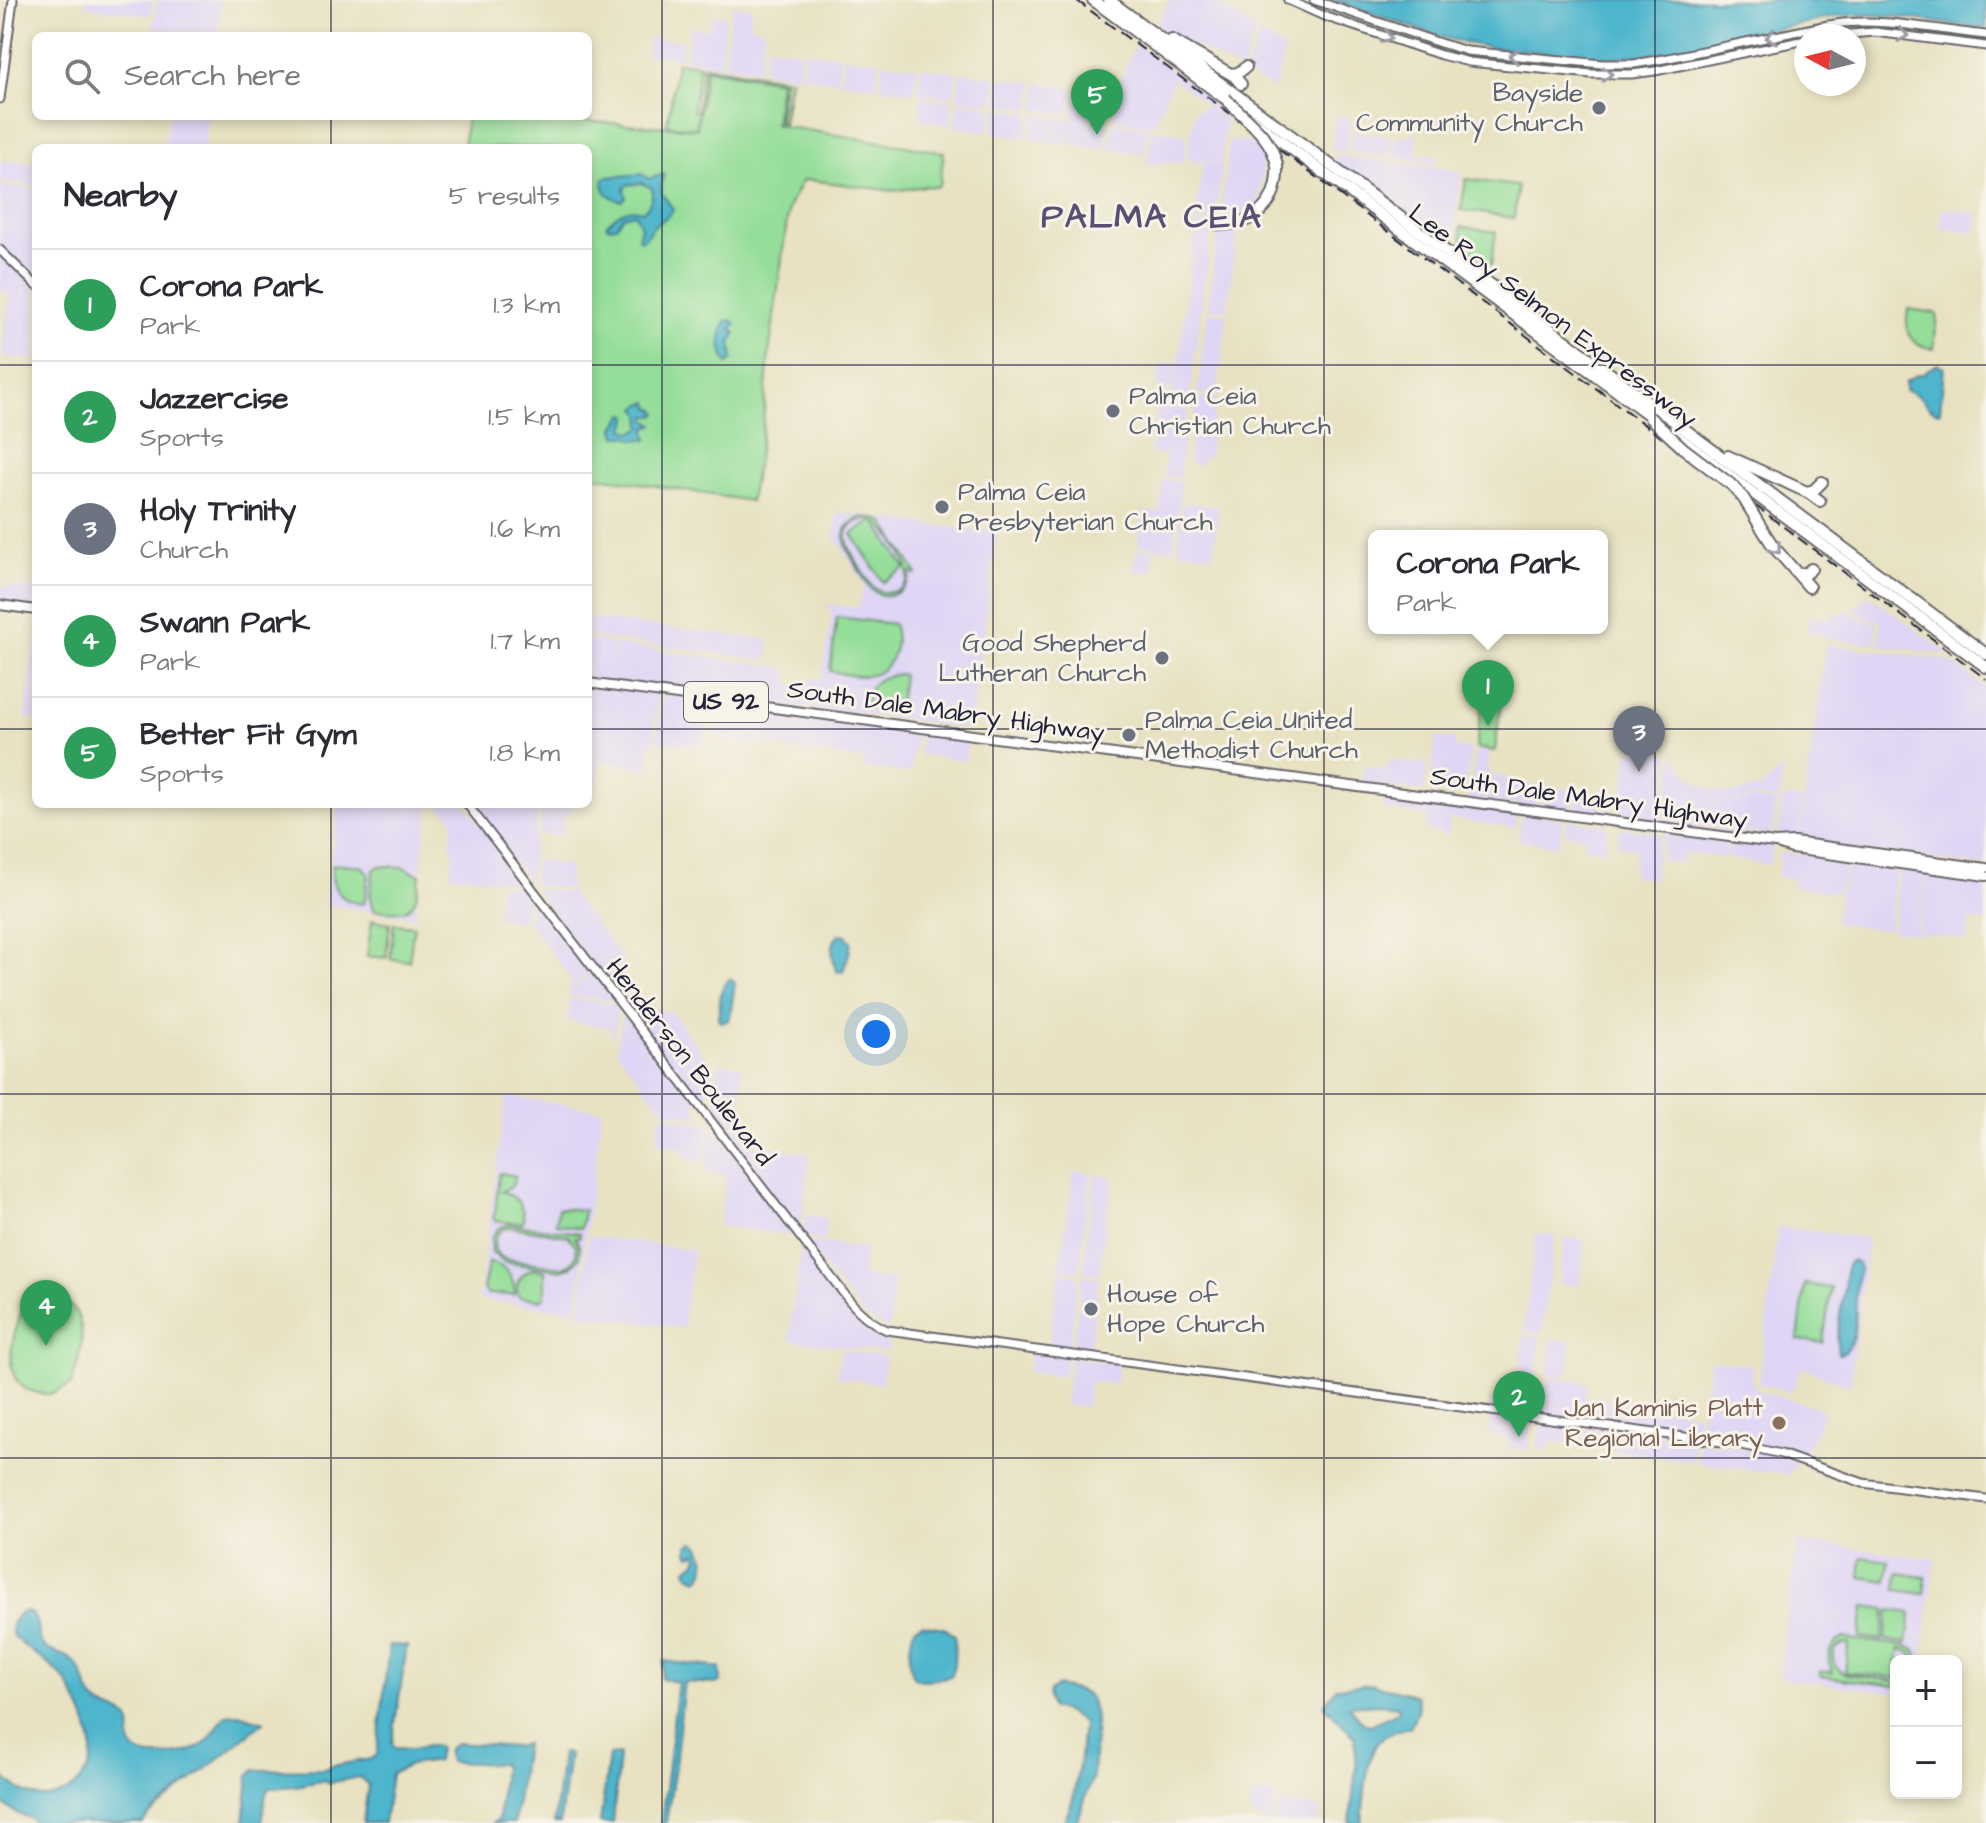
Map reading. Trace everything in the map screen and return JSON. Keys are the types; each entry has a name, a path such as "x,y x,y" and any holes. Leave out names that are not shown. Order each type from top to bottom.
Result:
{"highway":[{"name":"Lee Roy Selmon Expressway","path":"1093,0 1324,161 1648,412"},
{"name":"Lee Roy Selmon Expressway","path":"1109,0 1305,158 1829,544 1982,651"},
{"path":"1123,10 1231,74 1241,84"},
{"path":"1231,74 1246,67"},
{"path":"1218,220 1231,225 1251,218 1267,204 1275,187 1277,165 1265,137 1223,93"},
{"path":"1648,412 1683,448 1738,491 1773,546 1809,587"},
{"name":"Lee Roy Selmon Expressway","path":"1684,435 1706,446 1802,524"},
{"path":"1706,446 1807,492 1820,501"},
{"path":"1807,492 1822,482"},
{"name":"Lee Roy Selmon Expressway","path":"1829,544 1986,667"},
{"path":"1796,572 1805,574 1811,569"}],"main road":[{"path":"0,99 13,0"},
{"path":"1288,0 1324,16 1454,59 1591,74 1655,71 1794,42"},
{"path":"1314,0 1467,51 1602,64 1646,62 1854,21 1890,22 1986,35"},
{"path":"1866,33 1986,46"},
{"path":"0,250 32,281"},
{"path":"0,605 32,609"},
{"name":"South Dale Mabry Highway","path":"592,684 1775,843 1794,842 1986,868"},
{"name":"Henderson Boulevard","path":"470,808 855,1308 875,1324 892,1331 1737,1444 1781,1454 1863,1483 1986,1499"},
{"name":"South Dale Mabry Highway","path":"1775,843 1792,849 1986,876"},
{"path":"1936,869 1970,866"}],"shaded area":[{"path":"86,0 153,0 150,16 86,6"},
{"path":"157,0 222,1 218,32 153,28"},
{"path":"1170,0 1213,0 1255,29 1244,66 1240,70 1156,26"},
{"path":"732,5 751,7 750,25 765,30 759,70 724,65"},
{"path":"712,14 726,16 720,65 685,60 690,27 710,29"},
{"path":"1259,32 1284,49 1275,89 1246,74"},
{"path":"649,38 684,41 681,59 646,54"},
{"path":"1136,44 1230,113 1226,136 1227,119 1208,104 1204,105 1173,77 1156,121 1149,125 1113,120 1118,84"},
{"path":"767,46 801,51 798,76 763,71"},
{"path":"805,51 840,56 837,82 801,76"},
{"path":"844,56 879,61 876,87 840,82"},
{"path":"883,62 918,67 914,92 880,88"},
{"path":"922,67 956,72 953,98 918,93"},
{"path":"960,72 996,77 992,103 957,99"},
{"path":"999,78 1034,82 1031,109 996,104"},
{"path":"1038,83 1073,88 1070,114 1035,110"},
{"path":"1077,90 1109,94 1107,116 1091,115 1088,140 1051,135 1053,118 1073,120"},
{"path":"919,97 953,101 950,126 920,118"},
{"path":"957,102 992,107 988,132 954,127"},
{"path":"1207,105 1226,120 1220,163 1187,158 1194,114"},
{"path":"996,108 1030,113 1027,138 992,133"},
{"path":"1034,113 1070,118 1052,117 1049,135 1067,139 1066,144 1031,139"},
{"path":"1336,116 1351,118 1346,152 1331,150"},
{"path":"168,120 208,120 204,144 165,144"},
{"path":"1092,121 1109,123 1105,149 1070,144 1071,139 1089,141"},
{"path":"1113,124 1147,128 1144,153 1109,149"},
{"path":"1151,129 1186,134 1183,162 1147,164"},
{"path":"1353,131 1392,137 1390,157 1350,152"},
{"path":"1417,135 1416,154 1437,157 1436,163 1394,158 1396,137"},
{"path":"1225,139 1215,222 1195,219 1203,164 1187,160 1221,164"},
{"path":"1230,140 1265,144 1257,201 1263,196 1269,146 1275,169 1268,199 1247,219 1224,220 1220,215"},
{"path":"1336,155 1461,171 1453,253 1333,164"},
{"path":"0,161 32,163 32,185 0,181"},
{"path":"0,185 32,189 32,278 0,248"},
{"path":"1942,208 1979,213 1976,233 1940,228"},
{"path":"1196,223 1212,225 1179,478 1164,476 1166,455 1151,453 1159,395 1174,396"},
{"path":"1219,226 1238,226 1227,310 1208,308"},
{"path":"0,253 32,283 32,360 2,356 10,292 0,291"},
{"path":"1208,311 1227,314 1217,396 1197,393"},
{"path":"1177,362 1173,390 1157,388 1161,363 1176,365"},
{"path":"1197,397 1216,399 1209,457 1204,456 1202,465 1188,463"},
{"path":"1163,479 1182,482 1173,550 1138,545 1142,511 1159,513"},
{"path":"1183,503 1219,507 1213,555 1177,550"},
{"path":"838,512 968,530 997,531 971,730 609,681 615,644 782,667 791,685 822,679 832,612 826,604 858,608 865,585 834,536"},
{"path":"1137,548 1155,551 1152,573 1134,571"},
{"path":"0,587 32,589 32,607 0,603"},
{"path":"1869,595 1951,655 1878,645 1881,622 1865,617 1854,608"},
{"path":"1850,610 1863,620 1877,623 1874,644 1825,638 1825,634 1807,632 1809,615 1828,618"},
{"path":"592,618 770,640 767,660 592,637"},
{"path":"592,640 613,643 609,683 789,707 592,682"},
{"path":"1826,644 1945,660 1986,688 1986,866 1778,841 1783,797 1803,800 1798,832 1805,838 1874,848 1806,837 1800,832"},
{"path":"32,665 32,719 25,718"},
{"path":"592,686 659,694 648,769 600,761 596,788 592,788"},
{"path":"663,695 710,701 704,746 656,741"},
{"path":"717,706 916,732 911,773 864,768 864,760 713,738"},
{"path":"922,729 969,736 965,761 918,754"},
{"path":"1436,737 1455,739 1455,747 1471,749 1464,796 1429,791"},
{"path":"1476,750 1490,752 1488,774 1507,777 1506,780 1490,778 1486,802 1469,800"},
{"path":"1629,751 1670,753 1660,826 1620,821"},
{"path":"1674,755 1687,774 1698,783 1729,794 1759,788 1778,772 1783,772 1774,841 1664,827","holes":["1753,797 1777,800 1771,836 1685,825 1688,806 1711,809 1713,800 1737,801"]},
{"path":"1389,760 1427,764 1424,792 1362,783 1364,766 1388,769"},
{"path":"1491,779 1541,786 1537,808 1488,801"},
{"path":"1544,786 1576,790 1572,812 1541,809"},
{"path":"1579,791 1613,794 1610,817 1576,812"},
{"path":"1385,795 1515,812 1515,828 1450,818 1448,835 1426,831 1428,816 1383,810"},
{"path":"1752,799 1776,802 1770,834 1687,824 1689,807 1712,810 1714,801"},
{"path":"338,808 429,808 415,917 325,905"},
{"path":"441,808 467,808 526,884 450,874 453,819"},
{"path":"472,808 538,808 529,881"},
{"path":"542,808 573,808 572,813 565,814 562,836 539,833"},
{"path":"1522,813 1562,819 1559,846 1518,840"},
{"path":"1569,820 1604,825 1607,828 1606,851 1583,847 1585,837 1564,834"},
{"path":"1624,828 1658,833 1654,879 1633,876 1636,849 1617,845 1619,832"},
{"path":"1664,831 1773,845 1770,865 1727,858 1728,841 1666,834 1660,861"},
{"path":"1666,835 1727,843 1725,858 1683,853 1681,864 1663,861"},
{"path":"539,837 536,860 569,865 568,881 574,890 533,885 538,842"},
{"path":"1780,852 1846,860 1842,888 1838,887 1837,893 1792,887 1793,879 1777,877"},
{"path":"1848,860 1897,865 1888,930 1835,923"},
{"path":"1901,866 1986,877 1986,881 1924,873 1917,929 1925,935 1892,931"},
{"path":"1925,874 1986,883 1986,922 1970,920 1967,940 1926,934 1919,929"},
{"path":"500,884 528,888 524,922 496,917"},
{"path":"535,889 571,893 624,961 618,1000"},
{"path":"532,903 538,903 592,971 574,985 528,923"},
{"path":"593,972 614,1001 569,995 570,983 575,987"},
{"path":"569,998 618,1006 613,1042 610,1028 568,1021"},
{"path":"639,1008 672,1012 714,1069 711,1089 693,1104 700,1117 665,1112 617,1051 621,1019"},
{"path":"720,1063 743,1067 738,1119 754,1125 713,1120"},
{"path":"506,1096 602,1110 576,1311 479,1300"},
{"path":"660,1116 709,1123 702,1169 701,1161 683,1157 683,1148 657,1143"},
{"path":"715,1124 754,1129 753,1144 810,1154 800,1233"},
{"path":"712,1126 797,1236 720,1226 726,1175 706,1171"},
{"path":"1074,1171 1091,1174 1079,1272 1059,1269"},
{"path":"1095,1174 1113,1177 1099,1274 1083,1272"},
{"path":"806,1214 826,1218 824,1240 803,1237"},
{"path":"1778,1227 1868,1238 1850,1386 1801,1367 1792,1392 1759,1384"},
{"path":"1536,1233 1555,1236 1542,1333 1524,1331"},
{"path":"589,1236 693,1250 683,1328 579,1314"},
{"path":"1565,1237 1585,1240 1579,1286 1559,1284"},
{"path":"805,1241 866,1248 861,1276 894,1280 889,1330 863,1315"},
{"path":"802,1243 859,1317 873,1328 889,1334 887,1352 789,1340"},
{"path":"1059,1272 1078,1275 1068,1353 1048,1350"},
{"path":"1082,1276 1099,1278 1089,1356 1072,1353"},
{"path":"1524,1335 1541,1337 1531,1416 1489,1410 1489,1404 1515,1405"},
{"path":"1551,1338 1572,1341 1567,1377 1547,1374"},
{"path":"841,1350 886,1356 882,1384 837,1377"},
{"path":"1031,1351 1067,1356 1065,1376 1028,1372"},
{"path":"1071,1357 1119,1363 1116,1384 1090,1381 1086,1407 1065,1405"},
{"path":"1710,1360 1753,1366 1752,1383 1757,1390 1824,1411 1800,1460 1699,1438"},
{"path":"1546,1378 1588,1383 1583,1422 1542,1417"},
{"path":"1590,1397 1699,1413 1695,1438 1587,1423"},
{"path":"1492,1416 1528,1421 1528,1450 1507,1448 1508,1438 1488,1435"},
{"path":"1541,1421 1582,1426 1579,1445 1550,1441 1548,1450 1537,1450"},
{"path":"1586,1426 1695,1441 1692,1461 1583,1446"},
{"path":"1699,1442 1767,1453 1798,1463 1788,1475 1696,1462"},
{"path":"1797,1541 1935,1559 1923,1655 1890,1655 1890,1692 1784,1679 1779,1674"},
{"path":"1252,1793 1274,1795 1272,1823 1250,1815"},
{"path":"1279,1803 1319,1808 1317,1823 1276,1823"}],"green space":[{"path":"677,62 700,65 693,111 697,111 703,66 785,78 779,122 782,122 789,78 783,125 777,124 781,80 706,68 696,128 667,125"},
{"path":"706,69 780,81 775,125 944,152 937,187 894,191 802,181 789,206 762,433 750,501 592,476 592,144 464,144 466,120 569,120 697,129"},
{"path":"1466,179 1518,186 1514,218 1461,210"},
{"path":"1461,227 1496,232 1491,265 1467,253"},
{"path":"1908,309 1936,313 1934,349 1919,344 1910,336"},
{"path":"862,517 883,521 917,574 911,572 906,584 898,592 880,594 867,584 845,540 847,528","holes":["867,519 873,521 852,534 883,582 905,568 875,521 890,535 904,558 907,570 907,580 901,588 890,592 879,591 871,585 848,545 851,526"]},
{"path":"837,617 893,624 896,642 886,666 872,675 863,676 830,671"},
{"path":"903,675 898,712 864,707 874,683"},
{"path":"1482,701 1501,703 1495,751 1476,748"},
{"path":"332,865 363,867 369,875 364,904 343,897 335,887"},
{"path":"379,866 403,867 420,875 416,897 409,908 374,910 370,894 374,870"},
{"path":"372,920 390,923 386,958 367,956"},
{"path":"394,924 414,926 409,961 390,959"},
{"path":"501,1173 516,1176 512,1186 502,1191 519,1203 523,1223 495,1221 493,1217"},
{"path":"558,1208 584,1210 581,1228 556,1224"},
{"path":"509,1224 580,1233 580,1237 575,1237 580,1247 579,1258 571,1267 560,1270 503,1262 492,1252 491,1238 498,1228","holes":["510,1227 568,1236 576,1246 576,1254 572,1262 562,1267 506,1259 499,1256 494,1246 499,1232"]},
{"path":"489,1262 501,1266 508,1273 515,1295 487,1294 483,1288"},
{"path":"533,1269 545,1271 545,1296 541,1300 519,1297 517,1292 519,1280"},
{"path":"1805,1284 1831,1288 1823,1343 1798,1340"},
{"path":"52,1294 63,1298 76,1312 80,1321 81,1343 71,1385 44,1394 25,1388 18,1382 13,1374 11,1353 24,1306 33,1298"},
{"path":"1862,1557 1889,1561 1887,1581 1860,1577"},
{"path":"1898,1573 1926,1577 1924,1594 1896,1590"},
{"path":"1864,1606 1886,1609 1882,1640 1860,1637"},
{"path":"1889,1610 1911,1613 1907,1643 1885,1640"},
{"path":"1844,1638 1906,1646 1918,1655 1900,1649 1899,1655 1890,1655 1890,1677 1845,1672 1849,1643 1834,1652 1836,1666 1846,1674 1890,1680 1890,1685 1820,1676 1820,1671 1833,1672 1829,1662 1834,1644"}],"water":[{"path":"1333,0 1986,0 1986,28 1896,17 1840,16 1626,57 1495,48 1438,36"},
{"path":"642,174 649,179 664,174 662,194 673,210 641,241 638,238 641,227 635,213 623,216 616,226 606,225 627,210 645,209 652,188 641,183 627,185 624,189 626,197 622,201 607,193 603,183 607,177"},
{"path":"732,320 736,324 731,329 736,333 731,342 733,359 728,364 721,337 726,321"},
{"path":"1938,364 1944,367 1940,412 1932,410 1916,395 1905,390 1905,382"},
{"path":"649,402 658,413 647,416 647,420 654,424 646,429 648,440 617,436 615,428 624,414 629,416 626,430 634,432 642,427 641,413 637,408"},
{"path":"840,934 846,935 851,942 843,971 839,972 836,971 832,951"},
{"path":"730,979 735,983 730,1017 720,1022 721,992"},
{"path":"1851,1261 1857,1263 1859,1268 1856,1319 1849,1346 1838,1354 1837,1338 1847,1265"},
{"path":"693,1542 699,1545 705,1563 704,1572 698,1579 686,1571 697,1559 697,1553 690,1555 688,1552 688,1546"},
{"path":"26,1611 37,1623 42,1644 78,1666 95,1701 128,1718 130,1743 138,1752 163,1756 184,1753 201,1746 226,1715 239,1714 264,1722 143,1823 34,1823 31,1818 0,1802 0,1773 26,1793 55,1796 75,1786 81,1779 90,1763 92,1746 84,1718 64,1678 13,1636 14,1620"},
{"path":"921,1624 944,1628 955,1635 951,1676 925,1680 914,1676 910,1647 915,1627"},
{"path":"389,1645 407,1646 392,1743 395,1748 411,1749 435,1745 439,1747 437,1761 410,1765 391,1774 384,1823 363,1823 368,1785 360,1777 269,1788 262,1823 244,1823 249,1776 254,1770 325,1769 377,1755"},
{"path":"664,1661 720,1668 721,1682 684,1682 666,1823 661,1823 678,1682 661,1679"},
{"path":"1373,1684 1416,1696 1418,1704 1410,1727 1396,1731 1376,1745 1366,1782 1362,1823 1350,1823 1356,1766 1355,1737 1324,1705 1337,1687","holes":["1349,1706 1398,1706 1399,1711 1371,1725 1363,1723"]},
{"path":"1058,1686 1089,1696 1096,1719 1093,1775 1077,1823 1064,1823 1073,1799 1083,1723 1068,1713 1051,1708 1049,1691"},
{"path":"456,1743 516,1747 525,1744 514,1823 493,1823 498,1819 501,1764 450,1762 448,1749"},
{"path":"562,1753 569,1754 560,1823 554,1823"},
{"path":"619,1754 613,1823 600,1823 609,1755"}],"railway":[{"path":"1076,0 1986,679"}],"place":[{"name":"Bayside Community Church","path":"1599,108"},
{"name":"Better Fit Gym","path":"1097,135"},
{"name":"Palma Ceia Christian Church","path":"1113,411"},
{"name":"Palma Ceia Presbyterian Church","path":"942,507"},
{"name":"Good Shepherd Lutheran Church","path":"1162,658"},
{"name":"Corona Park","path":"1488,726"},
{"name":"Palma Ceia United Methodist Church","path":"1129,735"},
{"name":"Holy Trinity","path":"1639,772"},
{"name":"House of Hope Church","path":"1091,1309"},
{"name":"Swann Park","path":"46,1346"},
{"name":"Jan Kaminis Platt Regional Library","path":"1779,1423"},
{"name":"Jazzercise","path":"1519,1437"}],"district":[{"name":"PALMA CEIA","path":"1152,217"}]}
